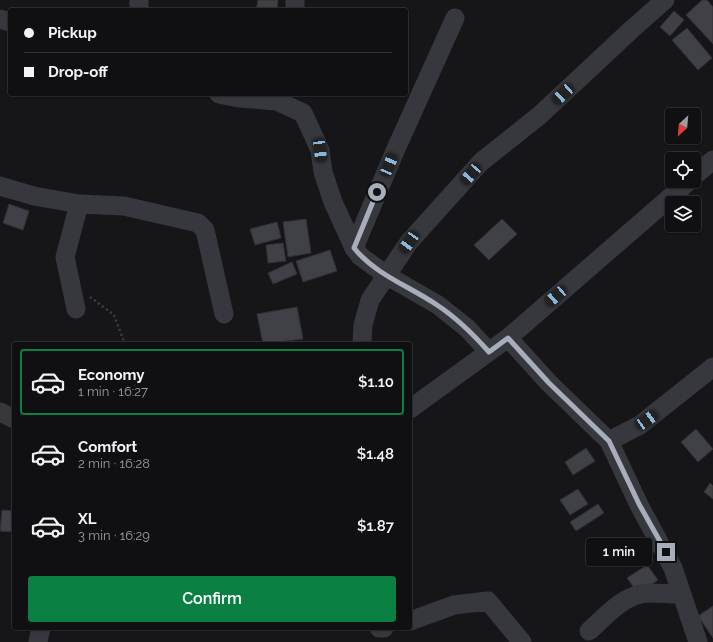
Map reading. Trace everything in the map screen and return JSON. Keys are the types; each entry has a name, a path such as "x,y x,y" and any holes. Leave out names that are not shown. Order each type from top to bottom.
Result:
{"street":[{"path":"362,342 363,325 370,300 409,242 481,162 540,115 665,0"},
{"path":"354,248 395,151 455,18"},
{"path":"229,96 277,101 303,113 320,150 323,172 333,202 354,248 360,256 386,275 438,305 467,328 489,352"},
{"path":"701,170 713,160"},
{"path":"0,186 34,196 79,204 124,206 198,223 205,230 224,314"},
{"path":"412,408 508,338 680,188"},
{"path":"79,204 65,257 81,302"},
{"path":"508,338 549,383 609,441 639,504 666,552 698,642"},
{"path":"609,441 640,425 713,367"},
{"path":"0,412 12,419"},
{"path":"589,631 622,602 636,596 646,593 681,594"},
{"path":"412,620 454,605 488,600 522,642"},
{"path":"38,642 41,630"}],"path":[{"path":"81,302 114,315 125,342"}],"building":[{"path":"258,0 278,0 277,8 256,8"},
{"path":"702,0 707,0 713,7 713,44 686,15"},
{"path":"674,11 684,20 670,36 660,27"},
{"path":"687,28 712,58 698,70 672,40"},
{"path":"9,204 29,211 23,230 3,223"},
{"path":"306,219 311,253 288,257 283,222"},
{"path":"502,219 517,234 489,260 474,245"},
{"path":"277,222 281,238 255,245 250,229"},
{"path":"283,243 286,261 268,263 266,245"},
{"path":"330,250 337,271 303,282 296,261"},
{"path":"292,262 297,274 273,284 268,273"},
{"path":"297,307 303,339 279,342 263,342 257,314"},
{"path":"696,429 713,449 698,462 681,442"},
{"path":"586,448 595,461 573,475 565,462"},
{"path":"710,483 713,486 713,499 704,492"},
{"path":"578,489 588,504 570,515 560,500"},
{"path":"598,504 604,513 576,531 570,522"},
{"path":"2,510 12,511 12,532 0,531"},
{"path":"647,565 658,580 638,593 627,578"},
{"path":"713,606 713,638 698,616"}],"route":[{"path":"377,192 354,248 360,256 398,283 410,288 438,305 467,328 489,352 508,338 549,383 609,441 639,504 666,552"}]}
